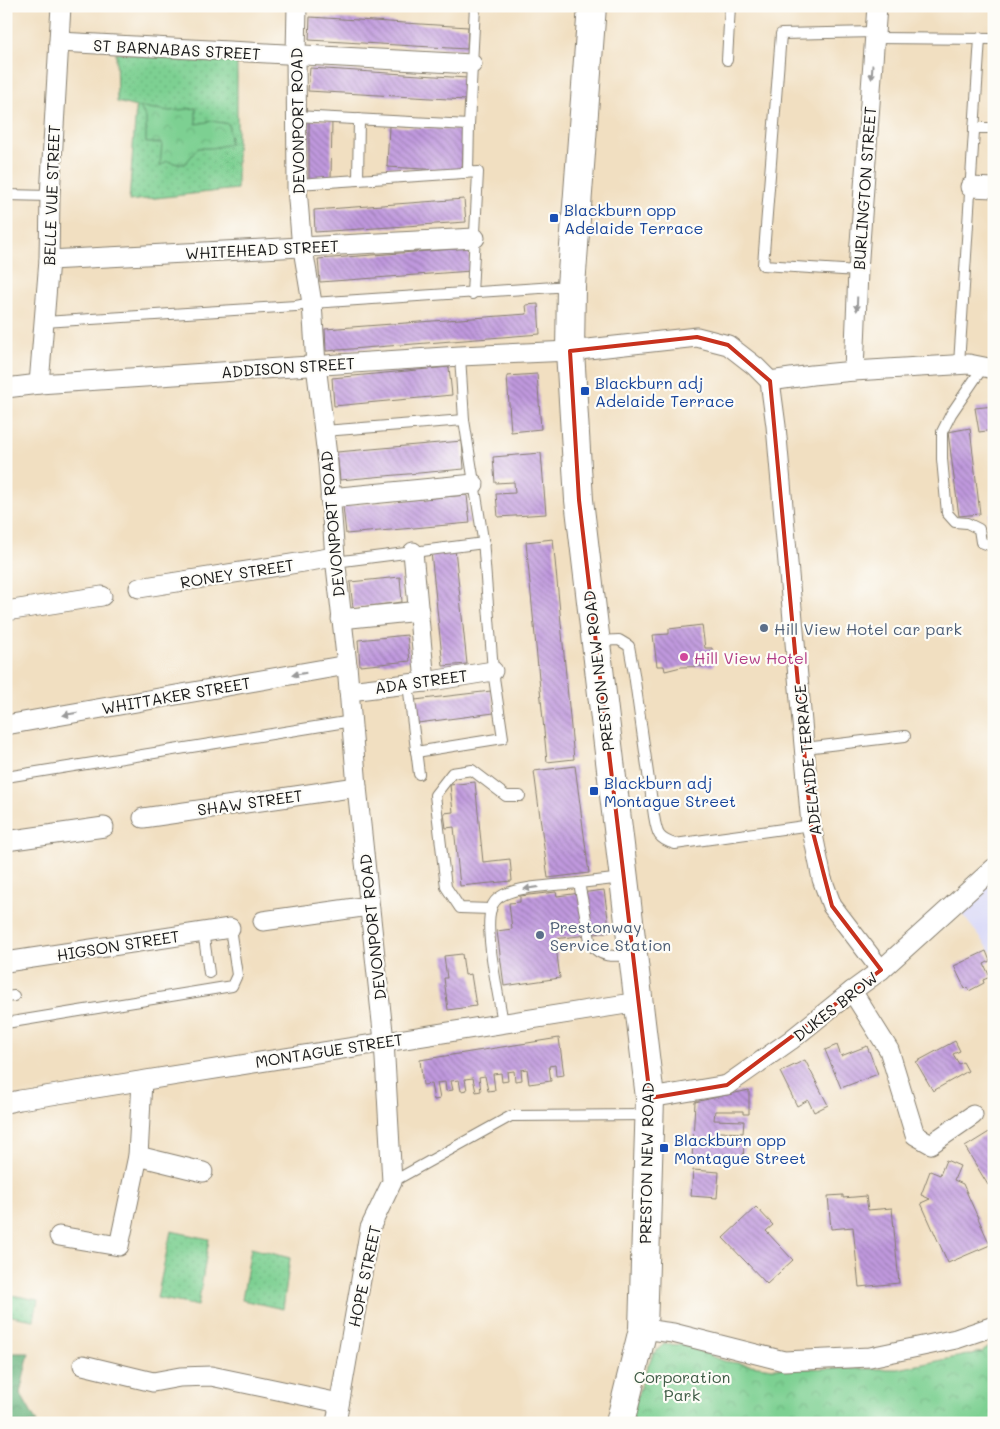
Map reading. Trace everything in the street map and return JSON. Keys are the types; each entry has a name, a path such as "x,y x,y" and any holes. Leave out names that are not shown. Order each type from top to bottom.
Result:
{"highway":[{"name":"PRESTON NEW ROAD","path":"592,6 571,286 570,351 579,500 594,642 639,1002 650,1107 643,1328 620,1423"}],"street":[{"name":"BELLE VUE STREET","path":"39,384 49,260 50,196 61,6"},
{"name":"DEVONPORT ROAD","path":"297,6 296,116 298,184 303,247 312,304 316,365 347,665 357,787 384,1041"},
{"name":"BURLINGTON STREET","path":"854,370 858,271 877,6"},
{"name":"ST BARNABAS STREET","path":"59,42 472,64"},
{"path":"970,187 994,188"},
{"name":"WHITEHEAD STREET","path":"49,260 475,238"},
{"path":"570,351 697,337 728,345 755,366 770,382 854,370 959,364 988,368"},
{"name":"ADDISON STREET","path":"6,388 39,384 316,365 570,351"},
{"name":"ADELAIDE TERRACE","path":"770,382 776,426 811,825 822,879 832,906 881,970"},
{"path":"330,498 474,484"},
{"path":"413,552 419,611 416,683"},
{"name":"RONEY STREET","path":"139,588 335,560"},
{"path":"6,611 102,596"},
{"path":"341,619 419,611"},
{"name":"WHITTAKER STREET","path":"6,726 347,665"},
{"name":"ADA STREET","path":"349,691 493,671"},
{"name":"SHAW STREET","path":"143,818 357,787"},
{"path":"6,841 104,827"},
{"name":"DUKES BROW","path":"650,1107 727,1085 791,1040 881,970 994,868"},
{"path":"263,921 370,906"},
{"name":"HIGSON STREET","path":"6,962 230,928"},
{"path":"852,991 889,1050 915,1135 931,1144 973,1115"},
{"name":"MONTAGUE STREET","path":"6,1113 13,1101 639,1002"},
{"name":"HOPE STREET","path":"336,1423 370,1228 392,1182 384,1041"},
{"path":"59,1236 119,1246 138,1156 142,1081"},
{"path":"138,1156 203,1172"},
{"path":"643,1328 672,1333 784,1361 870,1357 956,1339 994,1326"},
{"path":"83,1365 153,1382 180,1377 211,1376 340,1404"}],"lane":[{"path":"468,172 475,6"},
{"path":"727,60 730,6"},
{"path":"858,271 763,265 781,34 994,38"},
{"path":"959,364 980,38"},
{"path":"296,116 469,124"},
{"path":"358,180 359,119"},
{"path":"974,128 994,128"},
{"path":"298,184 478,172 472,294"},
{"path":"6,195 50,196"},
{"path":"44,322 286,307 571,286"},
{"path":"416,752 503,738 493,671 484,543 464,420 460,356"},
{"path":"988,368 951,414 942,432 942,459 947,513 955,522 967,523 979,529 981,542 994,547"},
{"path":"324,431 464,420"},
{"path":"335,560 484,543"},
{"path":"594,642 619,640 629,646 636,682 654,816 659,836 665,841 675,844 811,825"},
{"path":"416,683 416,752 419,774"},
{"path":"6,777 352,721"},
{"path":"805,748 905,736"},
{"path":"491,909 460,908 446,887 435,795 452,773 472,770 506,796 520,796"},
{"path":"503,1023 489,935 491,909 495,900 505,894 553,885 624,878"},
{"path":"579,883 591,945 597,952 605,956 633,955"},
{"path":"6,1024 232,986 237,975 230,928"},
{"path":"203,932 209,973"},
{"path":"392,1182 511,1116 650,1107"}],"highlighted area":[{"path":"697,337 728,345 770,381 811,825 832,906 881,970 727,1085 650,1098 579,500 570,351"}],"shaded area":[{"path":"994,881 994,955 958,909"}],"green space":[{"path":"116,53 237,57 237,189 129,201 136,107 117,102"},
{"path":"140,107 170,111 196,108 196,124 212,121 229,124 230,144 212,148 198,148 185,164 167,161 160,166 162,143 146,143 146,118"},
{"path":"171,1231 209,1239 198,1306 157,1298"},
{"path":"251,1248 290,1258 283,1309 242,1300"},
{"path":"6,1294 38,1300 34,1320 6,1315"},
{"name":"Corporation Park","path":"664,1344 684,1345 723,1361 772,1368 898,1369 982,1352 994,1344 994,1423 629,1423 644,1375 653,1354"},
{"path":"6,1353 29,1353 20,1393 37,1423 6,1423"}],"building":[{"path":"310,17 468,27 467,49 309,40"},
{"path":"310,68 467,78 466,100 308,91"},
{"path":"309,120 332,120 331,180 309,180"},
{"path":"389,126 464,130 462,171 387,167"},
{"path":"464,199 466,222 315,232 314,210"},
{"path":"469,248 471,271 320,282 318,259"},
{"path":"538,304 540,334 326,351 325,329 527,314 526,305"},
{"path":"449,367 452,395 334,406 332,378"},
{"path":"537,374 541,429 511,432 507,376"},
{"path":"994,406 994,430 979,432 975,408"},
{"path":"970,428 980,514 959,516 948,432"},
{"path":"462,441 464,469 340,480 337,452"},
{"path":"541,453 546,514 498,517 496,494 515,493 514,482 495,483 493,457"},
{"path":"467,495 470,523 346,534 343,506"},
{"path":"989,513 994,513 994,537 987,537"},
{"path":"553,539 574,759 547,762 526,542"},
{"path":"455,549 467,664 443,666 431,552"},
{"path":"400,577 402,602 353,608 350,582"},
{"name":"Hill View Hotel","path":"702,625 705,648 712,648 714,666 681,667 665,671 664,666 657,666 653,635 669,634 669,629"},
{"path":"407,635 410,661 360,666 358,640"},
{"path":"491,691 494,713 418,723 415,700"},
{"path":"575,766 589,873 548,878 534,771"},
{"path":"475,782 483,862 510,859 512,881 460,886 454,827 446,828 444,813 453,812 450,785"},
{"name":"Prestonway Service Station","path":"604,890 610,932 555,939 560,978 504,986 497,931 512,929 509,903 520,902 520,896 556,892 557,896"},
{"path":"986,951 990,961 984,964 990,977 983,980 984,983 969,991 967,987 965,989 954,966"},
{"path":"462,954 465,975 471,974 476,1006 448,1010 444,978 447,978 444,956"},
{"path":"559,1038 564,1075 556,1076 555,1065 549,1066 551,1081 529,1084 527,1069 521,1070 522,1080 515,1081 514,1071 507,1072 508,1081 502,1082 501,1073 493,1074 495,1090 488,1091 485,1076 479,1077 481,1091 476,1092 473,1078 465,1079 467,1090 461,1091 459,1080 451,1081 453,1090 446,1091 445,1082 437,1083 440,1099 434,1100 431,1084 423,1085 420,1060"},
{"path":"955,1041 960,1051 953,1054 959,1064 963,1062 968,1071 933,1091 916,1062"},
{"path":"837,1045 841,1056 867,1046 878,1074 841,1088 825,1050"},
{"path":"805,1060 828,1105 814,1112 808,1100 797,1106 780,1072"},
{"path":"749,1090 749,1114 743,1114 743,1111 715,1111 714,1120 744,1121 743,1133 720,1132 720,1140 744,1140 743,1163 719,1162 719,1158 692,1160 695,1102"},
{"path":"994,1129 994,1182 988,1185 965,1147"},
{"path":"946,1160 960,1166 954,1180 963,1184 990,1245 948,1263 921,1203 930,1199 921,1195 930,1171 940,1175"},
{"path":"693,1170 719,1172 717,1198 691,1196"},
{"path":"843,1195 843,1198 866,1196 868,1210 892,1208 899,1283 859,1287 853,1227 831,1229 828,1196"},
{"path":"756,1207 773,1225 766,1231 793,1260 767,1284 723,1238"}],"place":[{"name":"Blackburn opp Adelaide Terrace","path":"554,218"},
{"name":"Blackburn adj Adelaide Terrace","path":"585,391"},
{"name":"Hill View Hotel car park","path":"764,628"},
{"name":"Hill View Hotel","path":"684,657"},
{"name":"Blackburn adj Montague Street","path":"594,791"},
{"name":"Prestonway Service Station","path":"540,935"},
{"name":"Blackburn opp Montague Street","path":"664,1148"}]}
